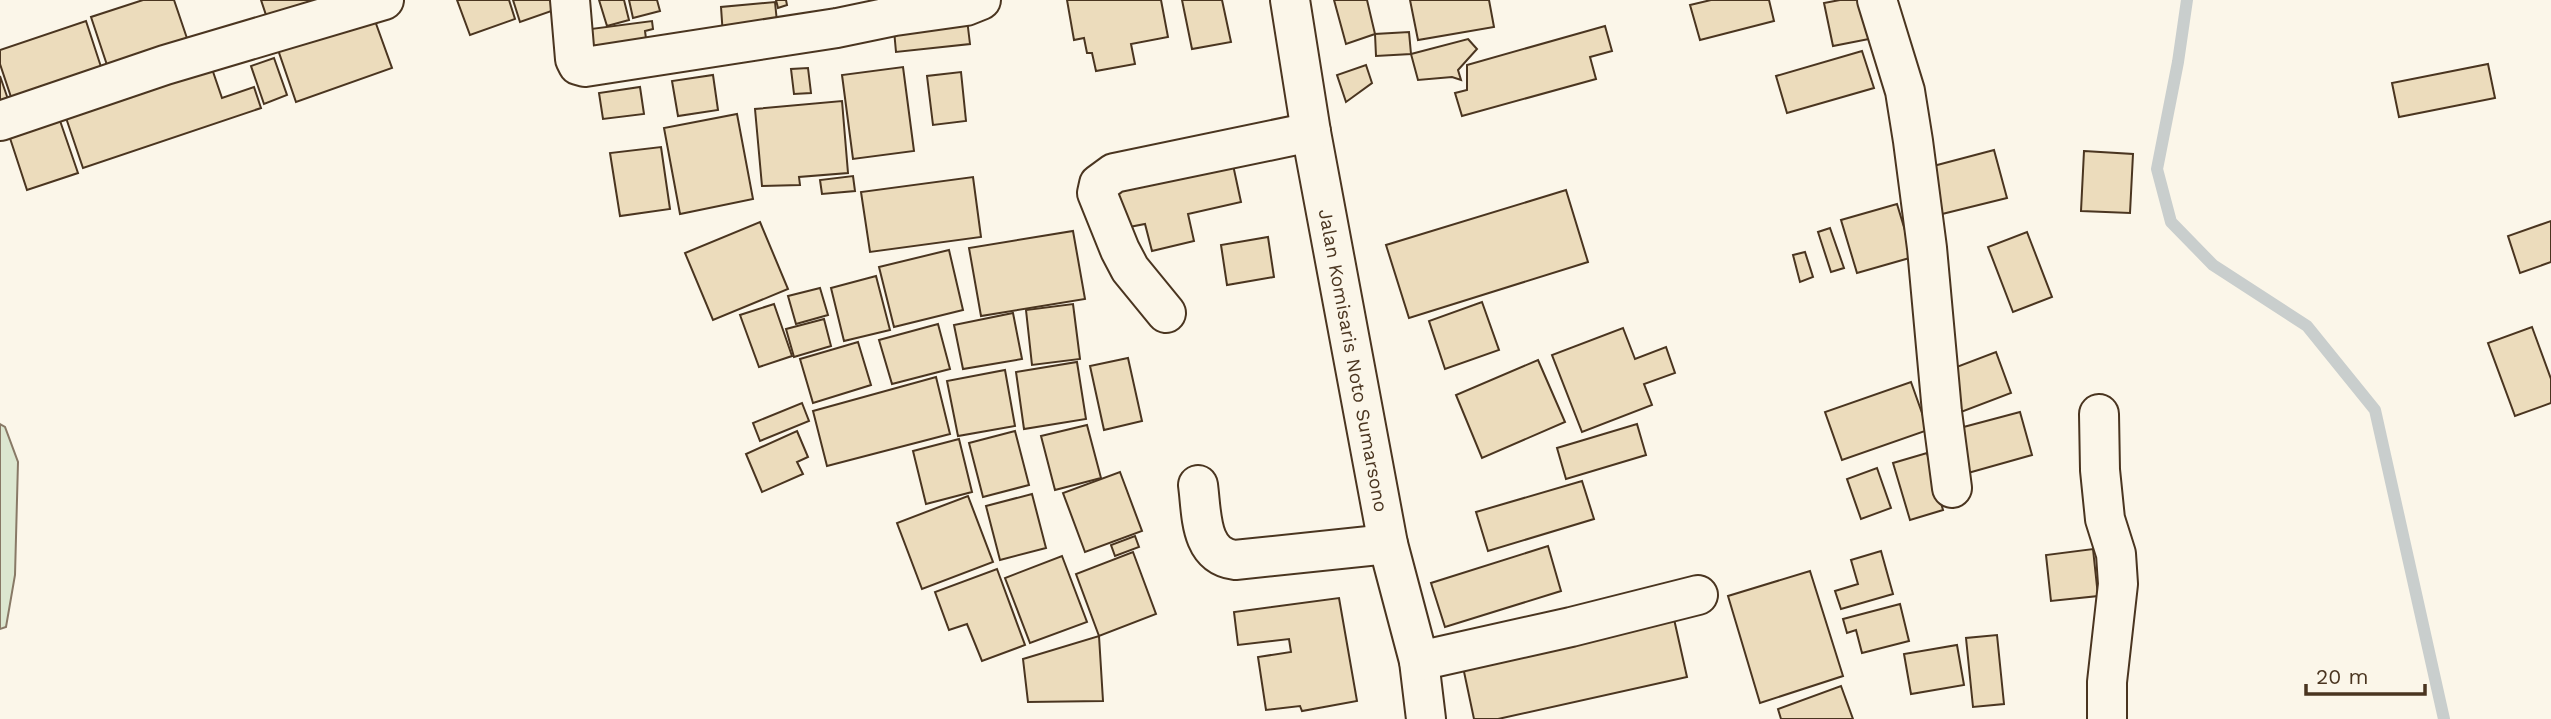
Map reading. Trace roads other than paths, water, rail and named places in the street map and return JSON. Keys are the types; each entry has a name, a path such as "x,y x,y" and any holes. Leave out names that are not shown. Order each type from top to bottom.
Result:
{"street":[{"path":"0,121 165,65 384,0"},
{"path":"570,0 574,55 578,65 585,67 837,28 966,6 981,0"},
{"name":"Jalan Komisaris Noto Sumarsono","path":"1290,0 1311,132 1388,544 1419,661 1426,719"},
{"path":"1877,0 1905,91 1913,141 1952,488"},
{"path":"1166,313 1130,269 1119,250 1097,192 1099,184 1114,173 1311,132"},
{"path":"2099,414 2100,470 2105,519 2116,554 2118,584 2107,682 2107,719"},
{"path":"1198,485 1205,538 1217,554 1227,559 1388,544"},
{"path":"1419,661 1698,595"}],"waterway":[{"path":"2187,0 2157,169 2171,222 2213,265 2307,326 2375,410 2444,719"}]}
